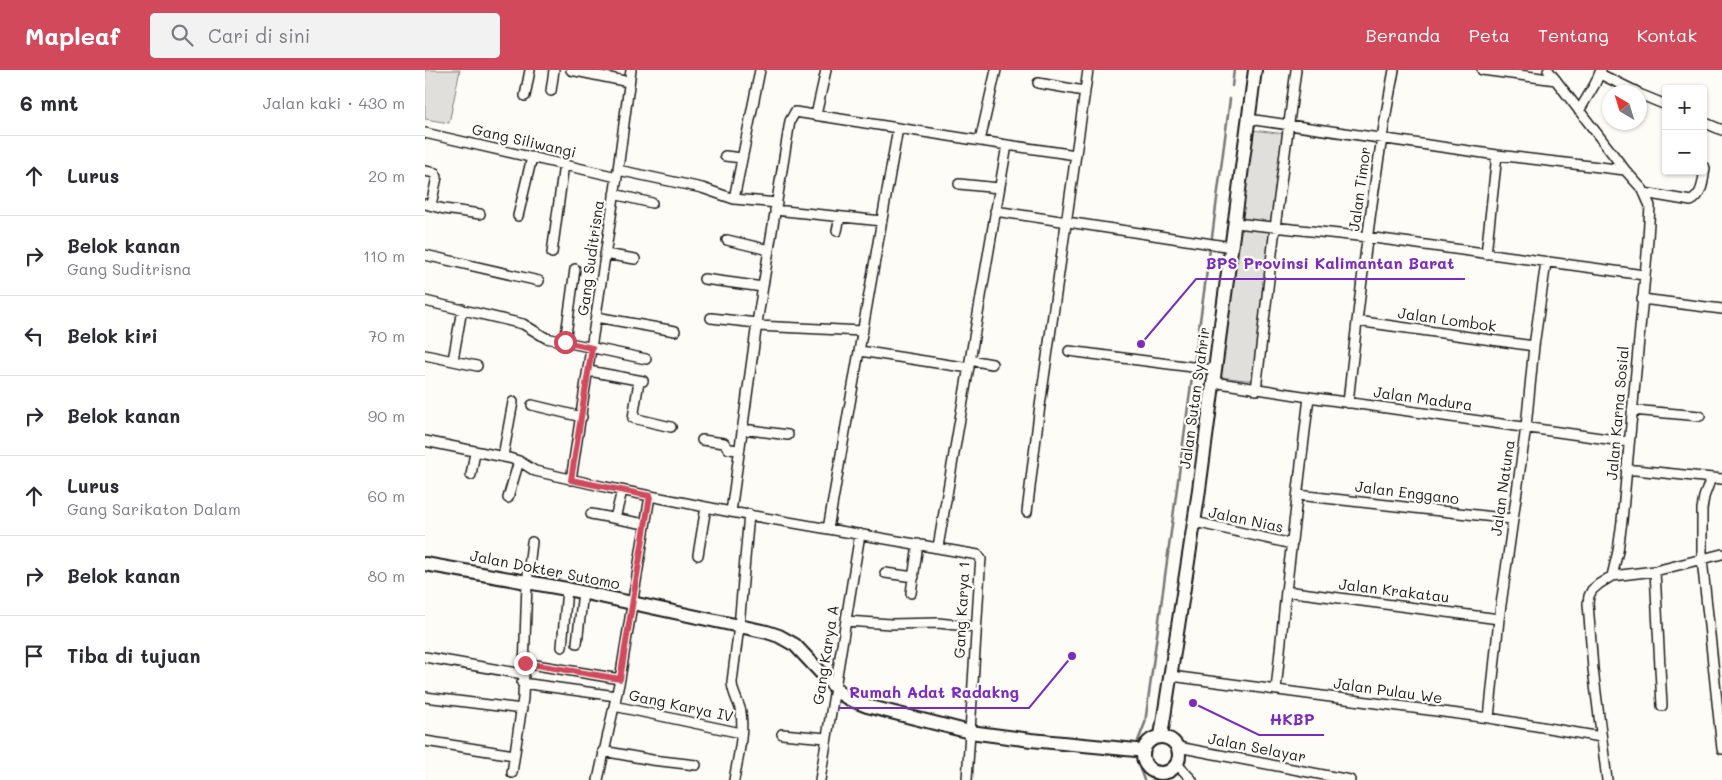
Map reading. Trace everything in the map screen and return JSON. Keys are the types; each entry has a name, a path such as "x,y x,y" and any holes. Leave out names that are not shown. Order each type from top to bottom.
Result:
{"street":[{"path":"525,96 530,70"},
{"path":"551,92 554,70"},
{"path":"571,70 629,82"},
{"name":"Gang Suditrisna","path":"571,480 618,173 631,70"},
{"path":"734,199 761,70"},
{"path":"816,114 826,70"},
{"path":"980,141 996,70"},
{"path":"1027,512 1039,412 1087,70"},
{"name":"Jalan Sutan Syahrir","path":"1163,734 1195,522 1255,70"},
{"path":"1256,390 1295,70"},
{"name":"Jalan Timor","path":"1347,403 1367,237 1381,139 1394,70"},
{"path":"1482,70 1556,80"},
{"name":"Jalan Karna Sosial","path":"1548,70 1644,193 1650,206 1627,469 1618,551 1612,576"},
{"path":"1579,111 1601,72 1624,85"},
{"path":"1038,83 1084,91"},
{"path":"1647,97 1662,103"},
{"path":"731,512 757,324 776,206 791,118 796,111 1007,146 1076,155"},
{"path":"1248,119 1497,155 1625,170"},
{"path":"1707,124 1722,130"},
{"path":"828,529 898,128"},
{"name":"Gang Siliwangi","path":"425,132 564,164 702,188 734,199 839,217 883,222"},
{"path":"939,547 1007,146"},
{"path":"1486,254 1497,155"},
{"path":"725,156 742,158"},
{"path":"518,216 532,157"},
{"path":"552,253 564,164"},
{"path":"425,171 435,173 437,177 428,204 444,209 480,214"},
{"path":"1644,193 1687,201 1693,200 1700,193 1704,175"},
{"path":"959,184 999,188"},
{"path":"614,194 652,203"},
{"path":"995,211 1232,247"},
{"path":"837,231 839,217"},
{"path":"1235,223 1367,237 1644,275"},
{"path":"727,240 769,250"},
{"path":"605,254 635,259"},
{"path":"425,255 539,280"},
{"name":"Jalan Natuna","path":"1489,718 1499,619 1526,427 1534,346 1546,262"},
{"path":"565,342 575,270"},
{"path":"705,279 763,287"},
{"path":"1642,299 1722,309"},
{"path":"425,302 523,324 541,336 646,359"},
{"path":"453,360 462,309"},
{"path":"596,317 675,331"},
{"path":"711,318 757,324 863,331"},
{"name":"Jalan Lombok","path":"1357,320 1534,346"},
{"path":"860,351 969,364 992,364"},
{"name":"Jalan Madura","path":"1069,351 1214,376 1256,390 1629,442"},
{"path":"425,355 477,366"},
{"path":"589,371 641,381 633,418 671,427"},
{"path":"1277,690 1286,591 1309,397"},
{"path":"503,456 513,402"},
{"path":"532,405 581,417"},
{"path":"1632,410 1700,416"},
{"path":"743,428 788,435"},
{"path":"702,440 724,443 729,449 739,450"},
{"name":"Gang Karya 1","path":"425,441 503,456 519,461 532,470 622,491 706,508 977,555 981,558 975,627 967,780"},
{"path":"471,475 475,452"},
{"path":"508,498 519,461"},
{"path":"1627,469 1722,479"},
{"path":"1711,478 1702,509 1702,559 1722,749"},
{"path":"615,518 622,491"},
{"name":"Jalan Enggano","path":"1298,495 1512,519"},
{"path":"598,780 620,679 650,496"},
{"path":"698,555 706,508"},
{"path":"591,514 645,524"},
{"path":"734,780 741,732 741,715 732,682 749,514"},
{"name":"Jalan Nias","path":"1195,522 1292,544"},
{"name":"Gang Karya A","path":"820,780 860,534"},
{"path":"511,773 521,709 525,663 527,582 532,542"},
{"path":"911,593 918,544"},
{"path":"1607,780 1593,669 1588,600 1592,590 1612,576 1655,571 1722,554"},
{"name":"Jalan Dokter Sutomo","path":"425,564 583,592 767,632 788,640 802,651 841,694 855,702 892,714 970,732 1031,740 1141,750"},
{"path":"1655,571 1662,706"},
{"path":"885,573 914,577"},
{"path":"562,647 567,589"},
{"name":"Jalan Krakatau","path":"1286,591 1499,619"},
{"path":"577,643 583,592"},
{"path":"846,620 891,624 938,623 975,627"},
{"path":"425,657 523,679 616,696"},
{"path":"525,663 620,679"},
{"name":"Jalan Pulau We","path":"1171,676 1489,718 1601,737"},
{"path":"425,697 521,709"},
{"name":"Gang Karya IV","path":"614,706 741,732"},
{"path":"782,734 826,738"},
{"path":"1180,758 1168,772 1158,776 1146,765 1141,750 1148,742 1163,734 1171,739 1192,780"},
{"path":"425,740 514,755"},
{"path":"603,751 652,760 696,765"},
{"name":"Jalan Selayar","path":"1180,758 1350,780"}],"shaded area":[{"path":"425,70 460,70 449,123 425,119"},
{"path":"1252,130 1287,134 1255,381 1220,377"}],"waterway":[{"path":"1232,86 1234,70"},
{"path":"1212,237 1230,99"},
{"path":"1194,364 1210,249"},
{"path":"1138,741 1145,723 1193,370"},
{"path":"1137,761 1144,780"}],"place":[{"name":"BPS Provinsi Kalimantan Barat","path":"1141,344"},
{"name":"Rumah Adat Radakng","path":"1072,656"},
{"name":"HKBP","path":"1193,703"}],"route":[{"path":"525,663 620,679 650,496 571,480 592,348 565,342"}]}
